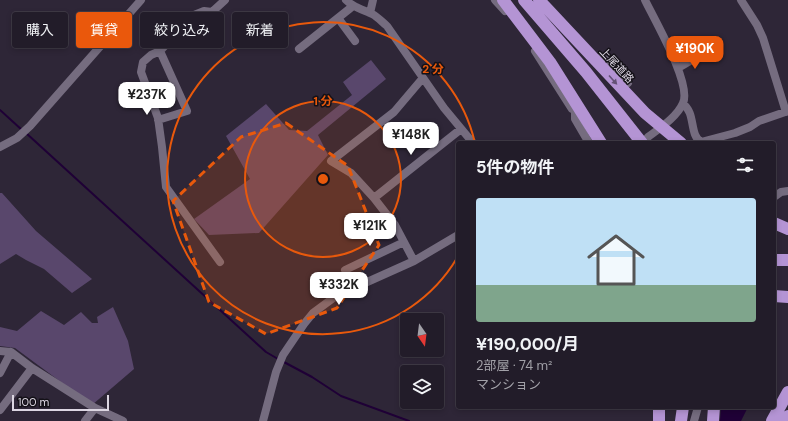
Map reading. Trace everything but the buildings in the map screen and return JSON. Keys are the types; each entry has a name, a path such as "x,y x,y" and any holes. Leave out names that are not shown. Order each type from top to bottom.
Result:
{"highway":[{"path":"503,0 550,62 580,114 600,141"},
{"path":"516,0 612,114 632,141"},
{"path":"524,0 645,140"},
{"name":"上尾道路","path":"539,0 601,63 645,113 679,141"},
{"path":"776,224 788,229"},
{"path":"776,260 788,260"},
{"path":"776,296 788,297"},
{"path":"772,421 788,392"},
{"path":"713,421 714,409"},
{"path":"785,421 788,416"}],"street":[{"path":"0,147 17,138 30,126 141,0"},
{"path":"220,262 166,187 158,120 141,72 143,62 151,55 160,51 194,15 204,11 212,12 225,0"},
{"path":"346,0 353,6 370,13 387,26 422,79 471,141"},
{"path":"370,13 373,0"},
{"path":"495,0 531,44 572,109 580,114 575,119 588,141"},
{"path":"547,0 599,55 601,63"},
{"path":"644,0 678,68 684,101 690,110 696,137 699,141"},
{"path":"704,141 735,133 750,127 759,121 787,111 762,38 741,0"},
{"path":"299,49 353,6"},
{"path":"338,18 355,41"},
{"path":"158,120 187,111 160,51"},
{"path":"678,68 702,54"},
{"path":"601,63 603,58 626,78"},
{"path":"414,262 395,225 374,198 351,173 331,161 394,112 422,79"},
{"path":"645,140 676,113 684,101"},
{"path":"374,198 461,129"},
{"path":"776,196 781,192 788,191"},
{"path":"263,421 276,372 283,355 313,313 336,296 414,262 456,236"},
{"path":"345,270 404,242"},
{"path":"0,350 11,352 32,368 95,408 123,421"},
{"path":"0,373 11,352"},
{"path":"0,410 32,368"},
{"path":"85,421 95,408"},
{"path":"694,421 697,409"}],"highlighted area":[{"path":"286,123 348,166 379,245 337,308 266,334 209,302 173,201 241,137"}],"shaded area":[{"path":"371,60 386,79 318,135 328,155 259,233 209,235 194,219 250,179 226,136 266,104 289,130 307,131 352,95 343,82"},
{"path":"0,193 2,193 36,231 92,279 72,293 44,269 16,254 0,264"},
{"path":"113,307 128,341 134,369 92,405 15,348 0,346 0,327 17,331 41,311 64,325 81,312 92,323 98,323 97,317"},
{"path":"721,409 747,409 741,421 720,421"}],"waterway":[{"path":"0,110 22,130"},
{"path":"26,133 266,352 278,359"},
{"path":"282,361 312,377 341,396 409,421"}]}
